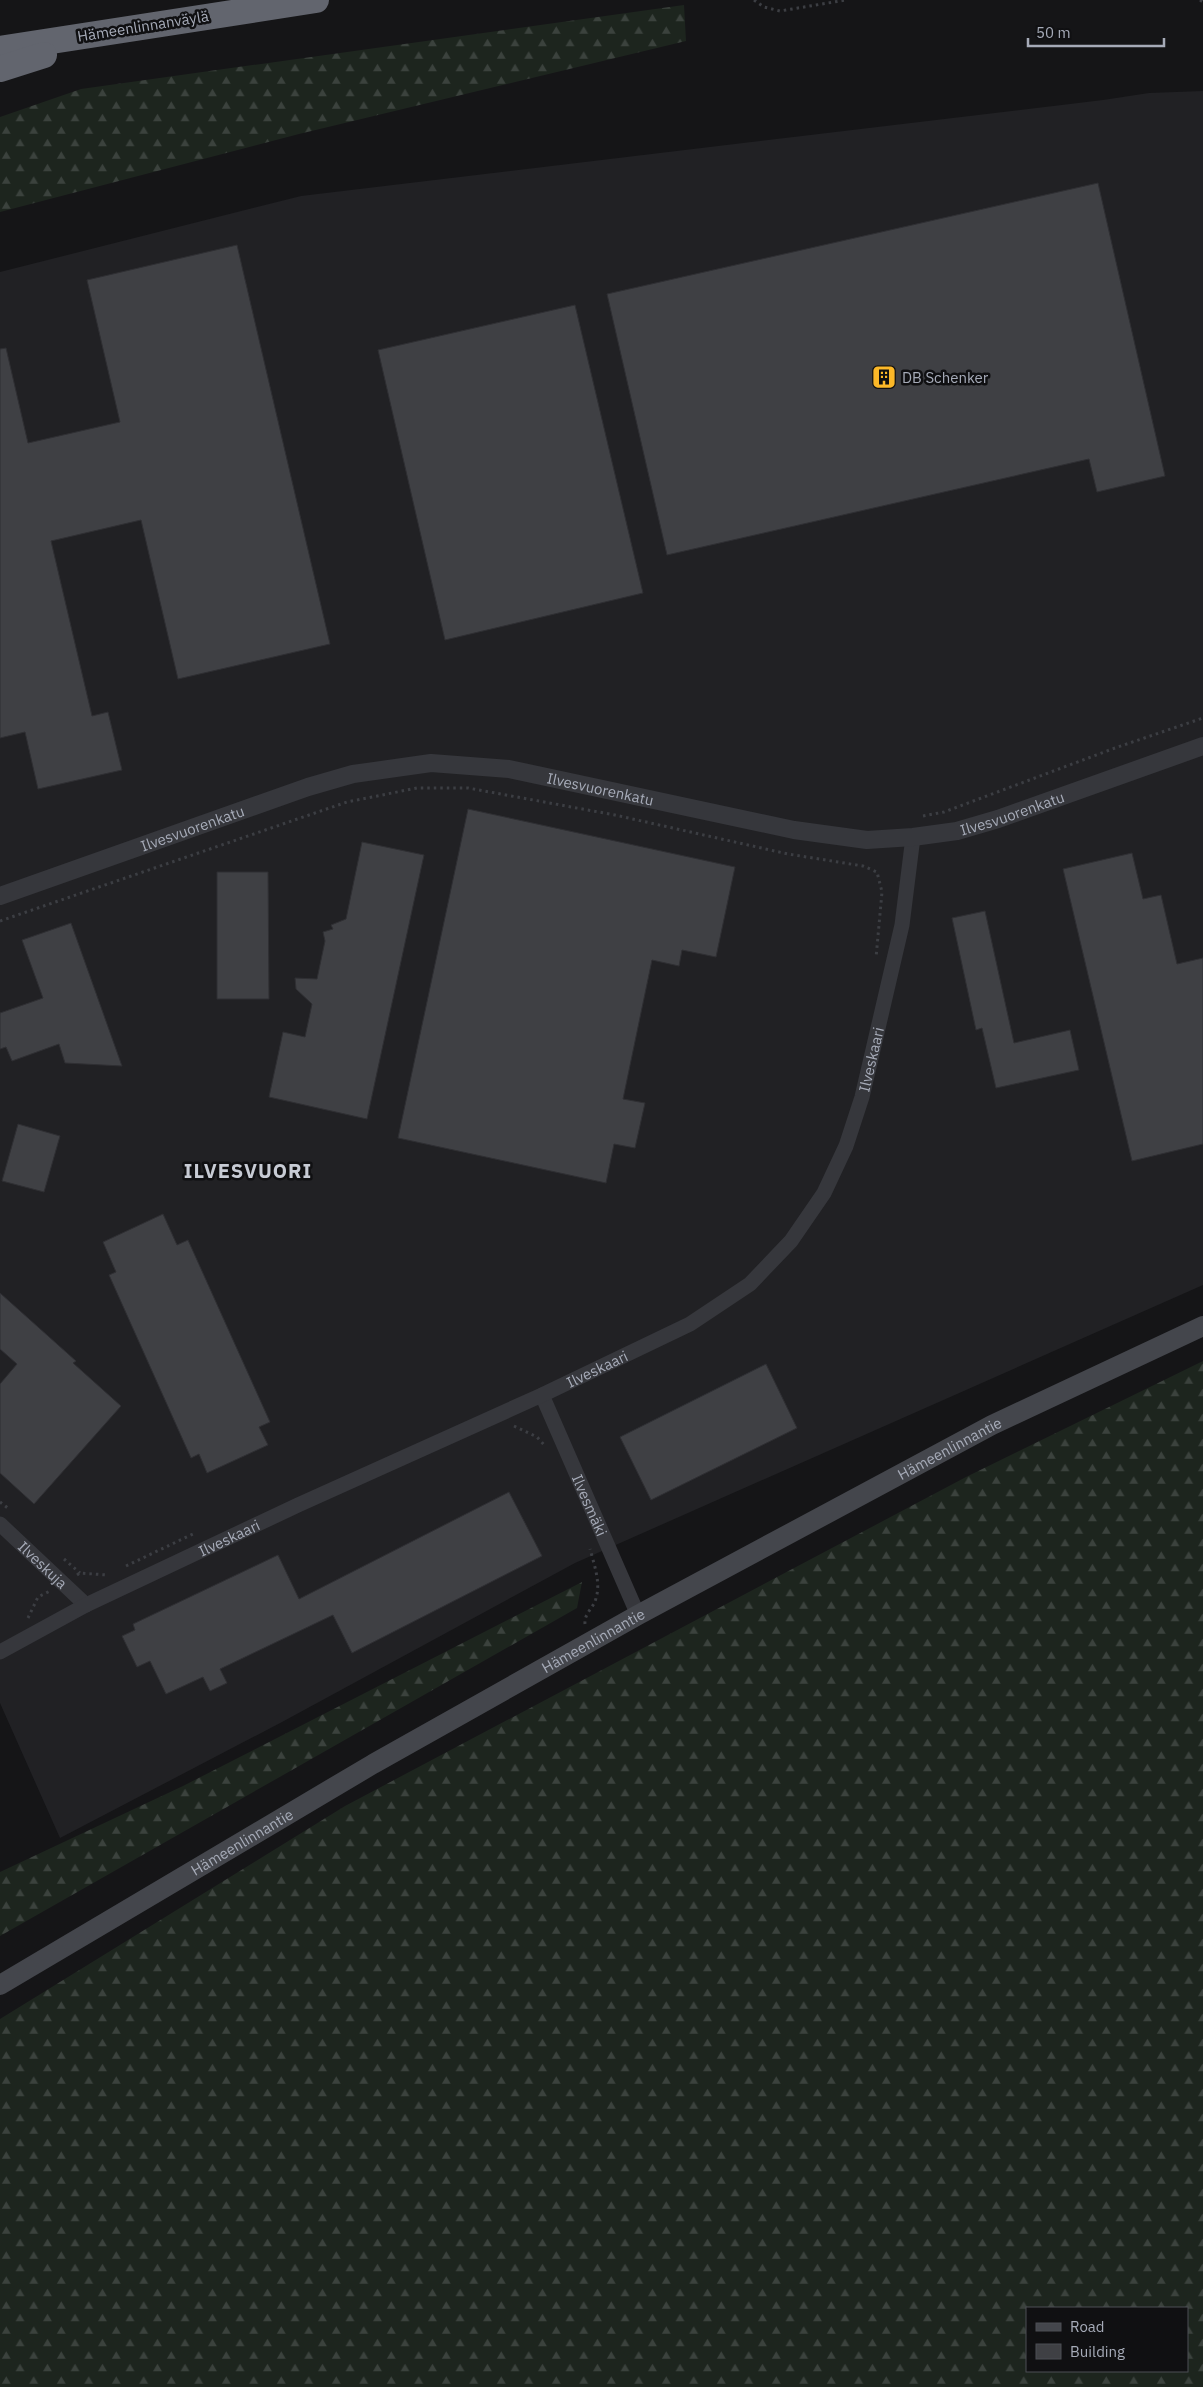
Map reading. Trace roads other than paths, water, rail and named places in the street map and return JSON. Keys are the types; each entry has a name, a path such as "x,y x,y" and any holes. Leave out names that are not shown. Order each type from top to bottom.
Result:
{"highway":[{"name":"Hämeenlinnanväylä","path":"0,49 316,0"},
{"path":"0,69 119,30"}],"main road":[{"name":"Hämeenlinnantie","path":"0,1985 373,1764 638,1615 992,1425 1203,1326"}],"street":[{"name":"Ilvesvuorenkatu","path":"0,896 308,787 353,774 431,763 509,769 794,830 867,840 913,837 957,831 998,819 1203,746"},
{"name":"Ilveskaari","path":"0,1652 86,1605 298,1505 506,1412 690,1324 750,1284 791,1241 824,1193 846,1146 863,1090 902,925 913,837"},
{"name":"Ilvesmäki","path":"542,1395 638,1615"},
{"name":"Ilveskuja","path":"0,1524 86,1605"}],"place":[{"name":"DB Schenker","path":"884,377"}],"district":[{"name":"ILVESVUORI","path":"248,1170"}]}
